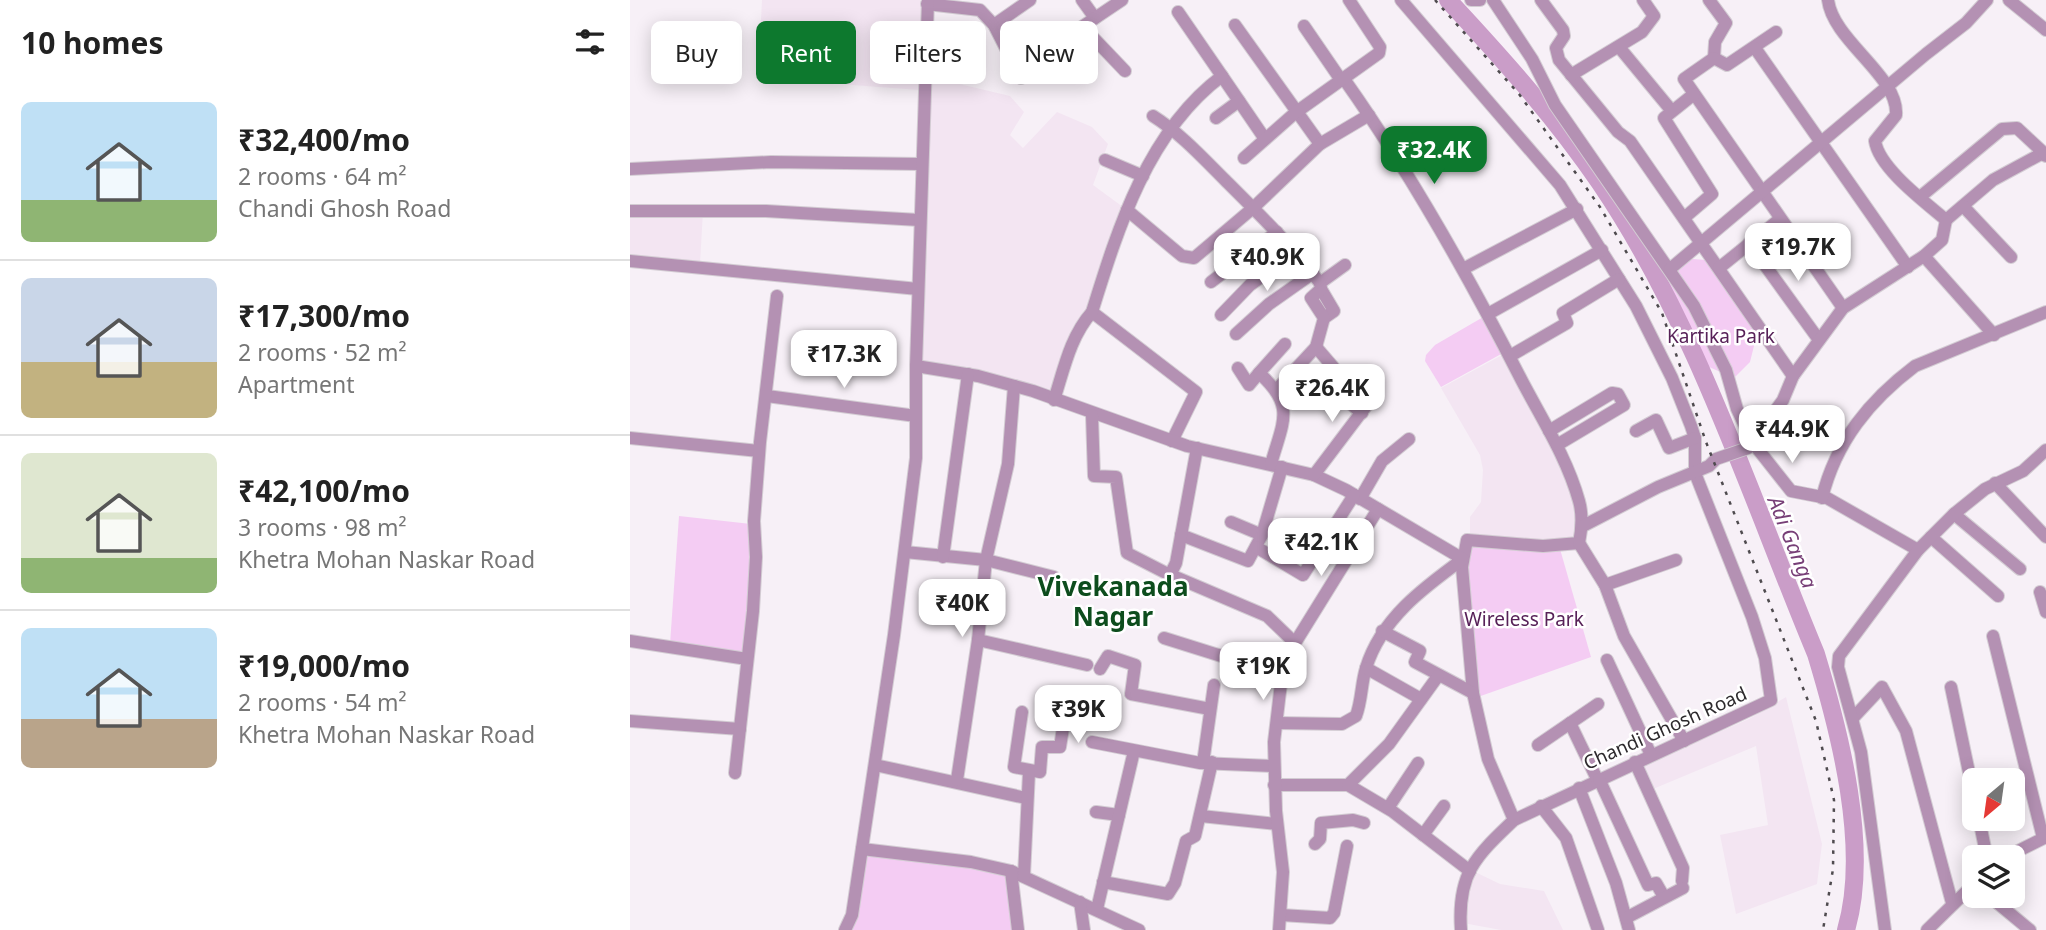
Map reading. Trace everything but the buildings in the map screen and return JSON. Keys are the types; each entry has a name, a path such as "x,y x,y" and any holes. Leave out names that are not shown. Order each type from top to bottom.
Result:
{"street":[{"path":"994,25 1030,0"},
{"path":"1082,0 1095,18"},
{"path":"1091,21 1122,0"},
{"path":"1244,158 1295,113 1380,50 1349,0"},
{"path":"1401,0 1479,94 1539,160 1577,209 1655,343 1695,438 1695,473"},
{"path":"1471,0 1480,0"},
{"path":"1493,0 1532,59 1555,105 1694,306 1726,370 1750,445 1791,491 1824,498 1918,550"},
{"path":"1542,0 1563,30 1564,37 1556,48 1559,60 1618,132 1630,141 1793,376"},
{"path":"1572,75 1642,32 1654,16 1643,0"},
{"path":"1709,0 1726,23 1715,42 1714,58"},
{"path":"1828,0 1850,43 1894,99 1896,115 1875,141 1876,152 1946,220"},
{"path":"1670,269 1887,87 1951,37 1987,0"},
{"path":"2009,0 2046,30"},
{"path":"926,21 927,2 980,10 994,25 1000,37"},
{"path":"1178,12 1265,139"},
{"path":"1235,25 1295,113 1320,144"},
{"path":"1304,26 1369,115 1488,314 1557,446 1580,503 1583,526 1579,543 1605,584 1624,636 1684,741"},
{"path":"1714,58 1727,65 1776,32"},
{"path":"1098,43 1125,71"},
{"path":"1619,47 1671,110"},
{"path":"1755,48 1908,267"},
{"path":"1714,58 1684,79 1843,308"},
{"path":"1054,400 1070,348 1081,325 1092,312 1127,210 1143,176 1172,128 1193,101 1222,76"},
{"path":"845,930 852,915 875,765 916,458 924,84"},
{"path":"1684,218 1712,194 1664,121 1671,110 1694,94"},
{"path":"1216,118 1239,101"},
{"path":"1127,210 1188,259 1194,258 1253,208 1320,144 1369,115"},
{"path":"1153,116 1172,128 1277,232 1318,282"},
{"path":"1920,197 2002,129 2017,128 2046,155"},
{"path":"1583,526 1658,487 1695,473 1716,459 1750,445 1783,400 1793,376 1843,308 1924,256 1942,240 1946,220 1993,180 2040,154 2046,155"},
{"path":"1105,160 1143,176"},
{"path":"630,169 771,162 921,164"},
{"path":"1963,206 2011,257"},
{"path":"1463,269 1577,209"},
{"path":"630,211 766,211 919,220"},
{"path":"1719,268 1780,219"},
{"path":"1211,282 1277,232"},
{"path":"1749,243 1819,340"},
{"path":"1488,314 1602,250"},
{"path":"1221,314 1250,285 1296,252"},
{"path":"1924,256 1994,335"},
{"path":"630,261 918,289"},
{"path":"1236,334 1269,304 1318,282 1345,265"},
{"path":"1510,356 1567,323 1563,313 1619,279"},
{"path":"1277,389 1317,347 1324,317 1311,298 1318,282"},
{"path":"735,773 755,570 754,522 759,451 777,296"},
{"path":"1092,312 1196,392 1172,441"},
{"path":"1824,498 1836,456 1867,408 1882,393 1915,366 2046,312"},
{"path":"1238,368 1249,384 1285,344"},
{"path":"1317,347 1346,382 1346,400 1362,413"},
{"path":"916,366 968,374 1014,386 1172,441 1314,475 1463,559"},
{"path":"1181,535 1248,561 1259,541 1277,466 1284,408 1277,389 1259,373"},
{"path":"943,557 968,374"},
{"path":"1314,475 1376,392 1373,379"},
{"path":"957,780 978,640 986,560 1008,464 1014,386"},
{"path":"1549,431 1612,393 1618,394 1623,405 1557,446"},
{"path":"767,396 916,416"},
{"path":"1092,415 1094,476 1116,477 1127,553 1170,575 1267,616 1295,643"},
{"path":"1636,431 1656,420 1669,448 1695,438"},
{"path":"630,438 759,451"},
{"path":"1231,522 1303,575 1382,461 1409,439"},
{"path":"1170,575 1176,563 1197,448"},
{"path":"1885,930 1869,827 1865,773 1838,667 1839,656 1918,550 1954,514 1995,484 2023,471 2046,450"},
{"path":"2036,460 2046,469"},
{"name":"Chandi Ghosh Road","path":"1461,930 1459,902 1469,871 1486,846 1514,820 1771,700 1765,658 1755,627 1695,473"},
{"path":"1995,484 2046,537"},
{"path":"1279,930 1283,872 1274,766 1283,675 1295,643 1378,509"},
{"path":"1954,514 2020,569"},
{"path":"1931,537 1997,596"},
{"path":"1514,820 1488,759 1473,694 1463,559 1466,540 1543,546 1579,543"},
{"path":"905,552 986,560 1054,577"},
{"path":"1277,723 1342,724 1356,716 1366,668 1382,631 1413,598 1463,559"},
{"path":"1605,584 1676,560"},
{"path":"2040,592 2046,612"},
{"path":"1382,631 1420,651 1415,662 1473,694"},
{"path":"1993,636 2044,837 2025,847"},
{"path":"1164,638 1283,675"},
{"path":"978,640 1087,665"},
{"path":"630,641 747,659"},
{"path":"1100,669 1108,656 1135,665 1131,694 1210,709"},
{"path":"1606,660 1651,755"},
{"path":"1366,668 1421,699"},
{"path":"1348,785 1389,744 1438,676"},
{"path":"1103,883 1168,894 1175,883 1186,841 1195,836 1201,816 1214,685"},
{"path":"1853,718 1882,687 1906,731 1952,903"},
{"path":"1951,687 1968,768"},
{"path":"1022,712 1014,767 1040,772 1042,747 1060,747 1068,696"},
{"path":"1538,745 1598,704"},
{"path":"630,721 740,729"},
{"path":"1570,723 1648,885 1656,883 1664,897"},
{"path":"1092,741 1208,763 1274,766"},
{"path":"1097,909 1134,751"},
{"path":"1579,788 1616,883 1628,924 1682,884 1683,868 1635,762"},
{"path":"1388,808 1418,763"},
{"path":"875,765 957,780 1026,798"},
{"path":"1018,930 1018,874 1029,772"},
{"path":"1274,785 1348,785 1388,808 1469,871"},
{"path":"1423,835 1444,806"},
{"path":"1541,806 1566,838 1598,930"},
{"path":"1096,812 1119,815"},
{"path":"1201,816 1278,824"},
{"path":"1315,844 1320,839 1321,823 1364,823"},
{"path":"1281,915 1330,918 1337,906 1347,846"},
{"path":"862,849 971,862 1018,874 1139,930"},
{"path":"1927,930 1962,894"},
{"path":"1080,902 1084,930"},
{"path":"2002,908 2022,927"}],"shaded area":[{"path":"762,0 923,0 922,21 870,21 870,84 919,84 919,90 838,84 856,84 856,21 761,21"},
{"path":"926,84 960,84 1010,96 1024,112 1010,135 1023,148 1057,112 1092,127 1108,144 1093,185 1123,207 1089,311 1068,338 1053,397 918,365"},
{"path":"703,211 700,264 630,259 630,214"},
{"path":"1504,354 1561,461 1578,503 1576,541 1542,544 1470,537 1470,517 1481,502 1483,470 1480,455 1441,388"},
{"path":"1786,697 1822,844 1817,884 1736,914 1720,835 1768,825 1756,746 1653,789 1643,765 1749,719"},
{"path":"1473,871 1500,884 1544,891 1563,930 1501,930 1463,923"}],"green space":[{"name":"Kartika Park","path":"1681,258 1706,260 1757,334 1750,362 1734,378 1700,363 1661,284"},
{"path":"1485,316 1503,353 1441,387 1425,361 1426,355 1435,345"},
{"path":"679,516 751,524 755,549 744,654 670,644"},
{"name":"Wireless Park","path":"1469,544 1560,549 1591,657 1475,698 1465,568"},
{"path":"863,848 1008,874 1014,930 851,930"}],"waterway":[{"name":"Adi Ganga","path":"1448,0 1527,88 1600,183 1665,295 1720,413 1816,654 1834,719 1849,791 1853,828 1853,898 1846,930"}],"railway":[{"path":"1435,0 1519,94 1600,207 1662,313 1706,442 1816,721 1834,800 1833,869 1823,930"}],"district":[{"name":"Vivekanada Nagar","path":"1113,601"}]}
